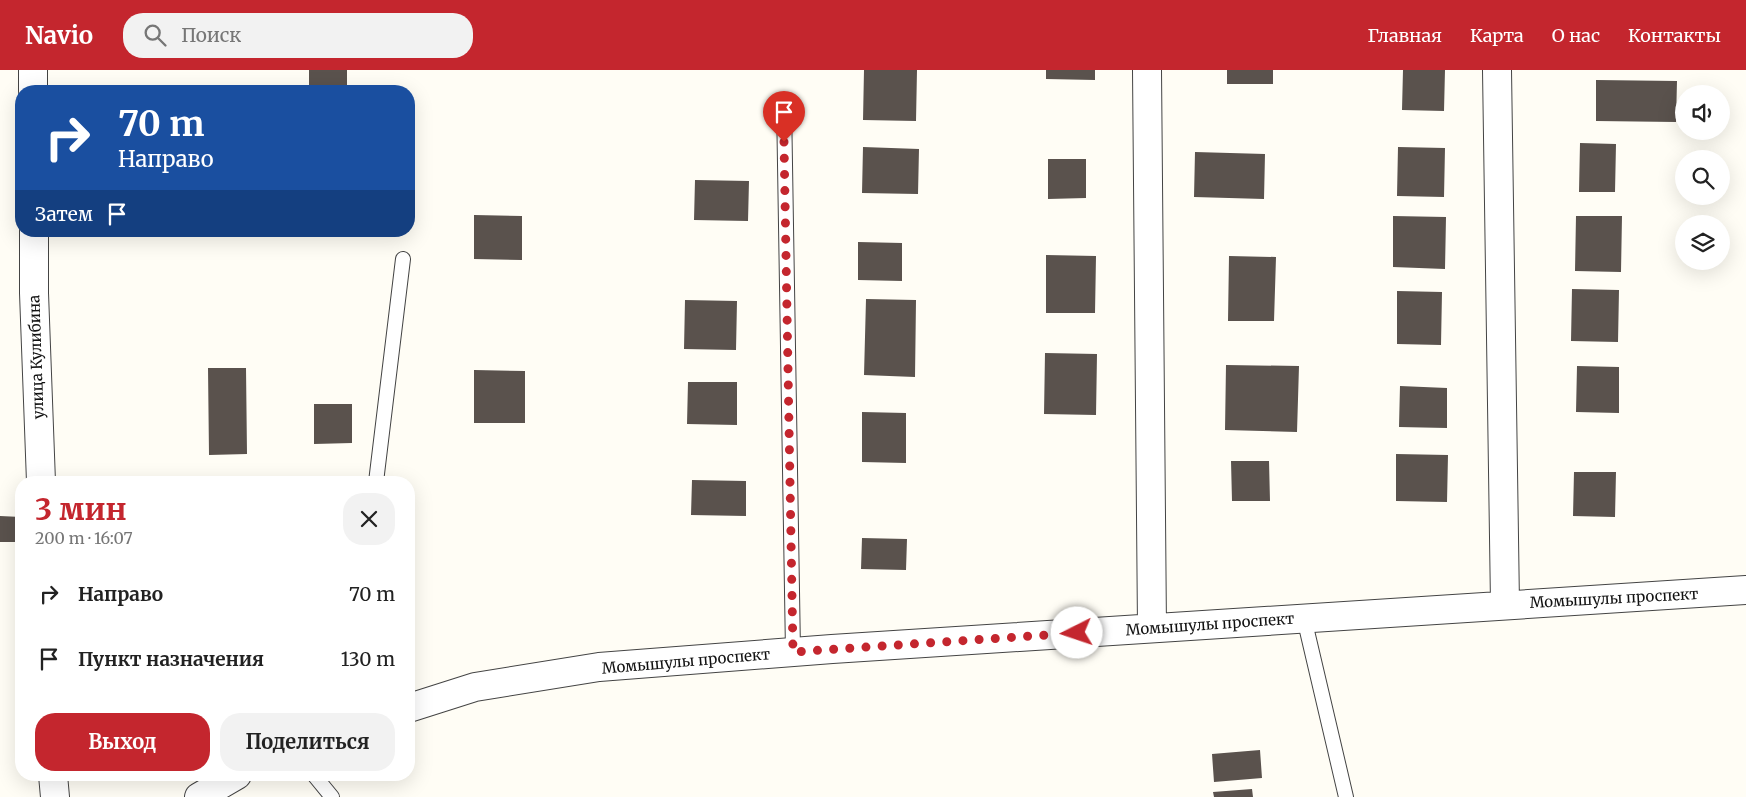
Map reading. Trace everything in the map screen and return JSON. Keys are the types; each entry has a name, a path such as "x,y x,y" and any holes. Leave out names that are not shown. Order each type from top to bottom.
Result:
{"street":[{"path":"33,70 33,85"},
{"path":"1147,70 1152,628"},
{"path":"1497,70 1505,604"},
{"name":"улица Кулибина","path":"34,237 34,293 41,476"},
{"name":"Момышулы проспект","path":"415,706 475,687 600,667 793,652 1505,604 1746,590"},
{"path":"54,781 55,797"},
{"path":"199,797 227,781"}],"lane":[{"path":"784,103 793,652"},
{"path":"377,476 403,259"},
{"path":"1304,618 1346,797"},
{"path":"319,781 332,797"}],"building":[{"path":"309,70 347,70 347,85 309,85"},
{"path":"864,70 917,70 916,121 863,120"},
{"path":"1046,70 1095,70 1095,80 1046,79"},
{"path":"1227,70 1273,70 1273,84 1227,84"},
{"path":"1403,70 1445,70 1444,111 1402,110"},
{"path":"1596,80 1677,81 1677,85 1675,85 1675,122 1596,121"},
{"path":"1580,143 1616,144 1615,192 1579,192"},
{"path":"863,147 919,149 918,194 862,193"},
{"path":"1398,147 1445,148 1444,197 1397,196"},
{"path":"1195,152 1265,154 1264,199 1194,197"},
{"path":"1048,159 1086,159 1086,198 1048,199"},
{"path":"695,180 749,181 748,221 694,220"},
{"path":"474,215 522,216 522,260 474,259"},
{"path":"1393,216 1446,217 1445,269 1393,267"},
{"path":"1576,216 1622,216 1621,272 1575,271"},
{"path":"858,242 902,243 902,281 858,280"},
{"path":"1046,255 1096,256 1095,313 1046,313"},
{"path":"1229,256 1276,257 1274,321 1228,321"},
{"path":"1572,289 1619,290 1618,342 1571,341"},
{"path":"1397,291 1442,292 1441,345 1397,344"},
{"path":"866,299 916,300 915,377 864,375"},
{"path":"685,300 737,301 736,350 684,349"},
{"path":"1045,353 1097,354 1096,415 1044,414"},
{"path":"1226,365 1299,366 1297,432 1225,430"},
{"path":"1577,366 1619,367 1619,413 1576,412"},
{"path":"208,368 246,368 247,454 209,455"},
{"path":"474,370 525,371 525,423 474,423"},
{"path":"688,382 737,382 737,425 687,424"},
{"path":"1400,386 1447,388 1447,428 1399,427"},
{"path":"314,404 352,404 352,443 314,444"},
{"path":"862,412 906,413 906,463 862,462"},
{"path":"1396,454 1448,455 1447,502 1396,501"},
{"path":"1231,461 1269,461 1270,501 1232,501"},
{"path":"1574,472 1616,472 1615,517 1573,516"},
{"path":"692,480 746,481 746,516 691,515"},
{"path":"0,516 15,517 15,542 0,542"},
{"path":"862,538 907,539 906,570 861,569"},
{"path":"1260,750 1262,778 1214,782 1212,754"},
{"path":"1252,789 1253,797 1214,797 1213,792"}],"route":[{"path":"784,142 793,652 1077,633"}]}
